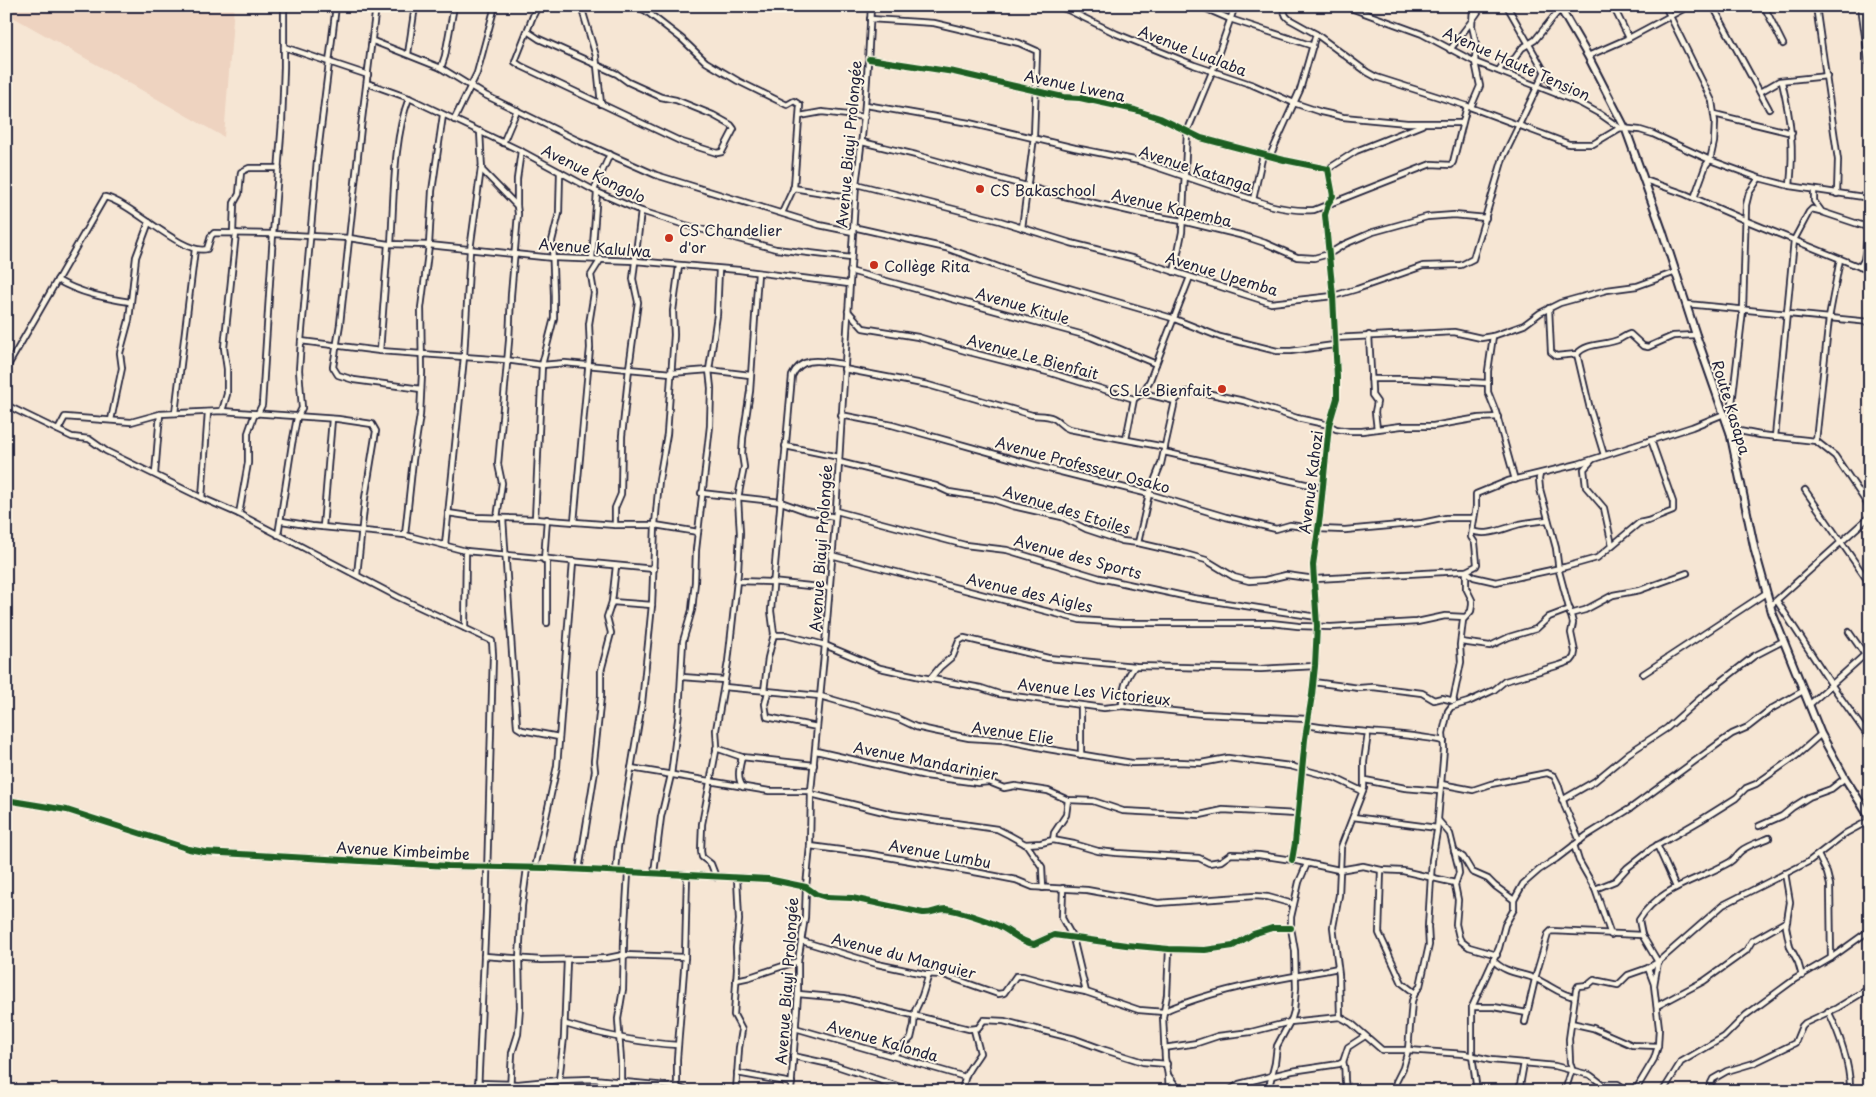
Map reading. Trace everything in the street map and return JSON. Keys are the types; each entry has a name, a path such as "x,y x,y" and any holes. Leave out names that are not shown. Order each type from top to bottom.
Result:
{"main road":[{"name":"Route Kasapa","path":"1559,7 1588,56 1645,180 1729,428 1755,551 1770,606 1821,734 1845,778 1867,806 1870,819"}],"street":[{"path":"239,514 248,463 248,433 254,416 262,405 267,355 273,234 279,168 284,6"},
{"path":"278,535 282,521 292,444 302,403 300,341 317,160 336,6"},
{"path":"376,6 356,190 333,367 338,375 354,380 421,389"},
{"path":"408,54 415,6"},
{"path":"441,68 454,6"},
{"path":"454,120 477,73 495,6"},
{"path":"527,31 539,39 575,54 661,97 676,100 713,115 731,125 734,129 720,154 682,142 521,66 515,62 527,31 538,6"},
{"path":"581,6 596,56 601,104"},
{"path":"636,6 646,11 682,39 706,62 738,81 787,105 793,101 800,105 793,188 782,213"},
{"name":"Avenue Biayi Prolongée","path":"791,1091 798,994 798,961 805,918 810,846 811,793 836,511 849,284 856,184 865,117 871,6"},
{"name":"Avenue Lualaba","path":"1058,6 1068,8 1117,34 1212,72 1253,86 1294,104 1344,117 1424,124 1462,124"},
{"path":"1200,6 1230,19 1313,46"},
{"path":"1174,272 1181,237 1187,132 1212,72 1235,6"},
{"path":"1282,6 1288,18 1316,34 1376,77 1469,107 1570,144 1593,144 1623,129 1640,130 1710,160 1759,178 1790,186 1870,198"},
{"name":"Avenue Haute Tension","path":"1345,6 1422,34 1475,62 1594,110 1623,129"},
{"name":"Avenue Katanga","path":"866,104 940,117 1139,161 1288,210 1314,210 1431,164 1451,165 1462,124 1480,86 1475,62 1476,44 1472,22 1473,6"},
{"path":"1450,50 1482,6"},
{"path":"1507,6 1558,95"},
{"path":"1613,6 1629,38"},
{"path":"1665,6 1709,92 1714,114 1714,142 1710,160 1706,165 1694,198"},
{"path":"1588,56 1629,38 1689,6"},
{"path":"1714,6 1769,109"},
{"path":"1764,6 1783,44"},
{"path":"1816,6 1838,160 1837,194"},
{"path":"1861,6 1870,73"},
{"path":"1499,71 1504,64 1515,58 1522,48 1535,40 1559,7"},
{"path":"870,19 934,23 1025,45 1038,52 1034,137 1022,228"},
{"path":"1316,34 1305,75 1270,156 1328,169 1356,151 1424,124"},
{"path":"373,41 441,68 485,95 656,176 819,225 853,229 946,248 1006,270 1174,318 1220,336 1277,350 1291,351 1334,345"},
{"path":"284,47 368,75"},
{"name":"Avenue Lwena","path":"869,59 954,72 1063,97 1080,98 1135,110 1160,118 1187,132 1270,156"},
{"name":"Avenue Upemba","path":"856,184 1126,257 1271,303 1333,296 1423,266 1448,266 1469,262 1475,253 1503,158 1545,72"},
{"path":"1760,92 1779,81 1827,76"},
{"name":"Avenue Kongolo","path":"367,82 409,98 480,131 595,191 641,211 678,223 776,249 851,258"},
{"path":"1782,82 1792,133 1793,162 1790,186"},
{"path":"380,351 399,135 403,114 409,98"},
{"path":"503,142 517,110"},
{"path":"800,116 822,112 865,117"},
{"path":"1714,114 1792,133"},
{"path":"405,535 413,460 419,428 422,354 421,308 429,245 432,191 443,115"},
{"path":"445,545 464,357 470,250 481,167 480,131"},
{"name":"Avenue Kapemba","path":"862,142 1028,185 1051,193 1142,214 1182,220 1265,242 1297,257 1314,258 1329,254"},
{"path":"497,518 502,483 498,464 515,253 517,178 521,151"},
{"path":"592,259 595,191 610,154"},
{"path":"1253,200 1262,154"},
{"path":"481,167 486,176 517,206"},
{"path":"222,411 228,394 224,348 234,233 234,203 238,194 241,172 249,168 279,168"},
{"name":"Avenue Kahozi","path":"1292,860 1296,843 1297,814 1315,666 1317,617 1313,565 1329,425 1337,398 1333,296 1325,215 1328,204 1333,196 1328,169"},
{"path":"535,518 542,366 554,318 552,236 559,213 560,172"},
{"path":"1759,178 1747,199 1743,310 1729,428 1774,437 1816,441 1835,456 1870,508"},
{"path":"1645,180 1663,185 1870,271"},
{"path":"793,188 855,198"},
{"path":"1814,190 1813,199 1820,211"},
{"path":"6,369 105,197 110,198 179,242 195,249 175,413"},
{"path":"1774,437 1794,240 1812,209 1869,228 1864,260 1860,267"},
{"path":"615,525 615,508 621,494 622,436 638,302 633,282 641,211"},
{"path":"1329,254 1345,244 1373,232 1427,217 1454,215 1486,218"},
{"path":"111,420 122,368 120,353 129,320 136,257 149,222"},
{"name":"Avenue Kalulwa","path":"195,249 207,249 211,236 214,233 349,238 389,244 429,245 553,258 635,261 849,284"},
{"path":"1816,441 1829,318 1840,259"},
{"path":"574,522 590,348 589,324 594,293 591,275 601,260"},
{"path":"616,872 630,768 642,703 652,605 659,480 667,434 674,335 673,311 679,266"},
{"path":"654,873 661,817 671,775 680,712 682,648 692,610 701,493 710,426 711,388 709,370 717,315 719,270"},
{"name":"Avenue Kitule","path":"850,271 1091,337 1156,364"},
{"path":"1334,338 1454,332 1481,338 1493,336 1524,325 1549,308 1607,290 1637,286 1676,272"},
{"path":"716,877 711,864 702,857 702,824 718,738 716,730 728,662 737,582 740,533 738,498 744,467 742,454 743,438 750,391 758,273"},
{"path":"1126,439 1134,399 1143,393 1150,380 1190,277"},
{"path":"57,280 69,287 94,295 130,302"},
{"path":"1687,304 1870,322"},
{"path":"1549,308 1551,352 1556,356 1577,354 1586,348 1620,339 1627,334 1630,334 1643,346 1648,347 1673,336 1696,335"},
{"name":"Avenue Le Bienfait","path":"848,311 863,328 880,332 918,336 969,352 1051,373 1134,399"},
{"path":"1369,335 1372,395 1377,402 1375,412 1377,429"},
{"path":"1493,336 1487,383 1488,392 1498,418 1515,480"},
{"path":"300,341 380,351 506,360 542,366 565,363 671,373 709,370 750,375"},
{"path":"1577,354 1590,409 1604,455"},
{"path":"817,727 768,717 765,704 768,658 774,635 771,611 792,376 794,371 806,361 928,385 1032,415 1050,417 1055,419 1062,427 1126,439 1322,488"},
{"path":"1372,379 1487,383"},
{"path":"1143,393 1175,401"},
{"path":"1138,542 1149,494 1157,477 1165,450 1175,401 1183,393 1204,393 1244,401 1297,418 1349,431 1433,426 1479,418 1498,418"},
{"path":"6,404 75,438 89,438 106,451 239,514 398,597 490,639 493,649 478,1091"},
{"path":"58,430 65,416 131,422 160,414 222,411 332,418 372,424 375,427 375,440 357,575"},
{"path":"202,498 208,412"},
{"path":"155,474 160,414"},
{"path":"1466,571 1477,564 1475,543 1471,538 1476,494 1515,480 1593,459 1692,427 1724,414"},
{"name":"Avenue Professeur Osako","path":"841,415 892,425 1049,469 1149,494 1226,517 1276,528 1290,526 1318,529 1381,527 1422,523 1446,518 1474,518"},
{"path":"323,528 332,418"},
{"path":"1466,571 1474,577 1496,582 1597,558 1639,523 1673,511 1673,502 1651,440"},
{"name":"Avenue des Etoiles","path":"785,446 936,486 948,492 992,499 1013,506 1041,511 1109,537 1128,542 1138,542 1206,560 1234,577 1249,580 1265,580 1286,575 1315,579 1436,571 1466,571"},
{"path":"1593,459 1584,470 1585,484 1604,508 1612,545"},
{"path":"1396,1091 1396,1082 1408,1050 1410,1015 1415,993 1420,986 1430,945 1428,927 1432,860 1438,820 1443,733 1448,711 1451,707 1494,690 1505,681 1571,661 1575,652 1571,639 1573,626 1558,568 1556,548 1540,489 1540,474"},
{"path":"1805,490 1870,584"},
{"path":"701,493 781,502 806,511 835,517"},
{"name":"Avenue des Sports","path":"836,511 965,545 1007,550 1119,582 1193,598 1317,617"},
{"path":"448,513 615,525 655,525 698,532"},
{"path":"1770,606 1870,516"},
{"path":"503,518 517,727 522,730 559,736"},
{"path":"547,519 547,623"},
{"path":"1472,531 1479,534 1494,532 1521,524 1548,520"},
{"path":"282,521 323,528 405,535 466,551 654,569"},
{"path":"465,628 466,551"},
{"name":"Avenue des Aigles","path":"831,555 1080,620 1123,624 1271,623 1298,626 1346,627 1372,623 1417,622 1445,616 1465,617"},
{"path":"535,868 557,766 565,684 566,632 573,562"},
{"path":"580,870 594,772 601,696 601,671 611,634 607,616 612,602 616,566"},
{"path":"1453,701 1461,662 1461,642 1465,617 1472,605 1472,600 1466,588 1466,571"},
{"path":"1461,642 1490,646 1509,637 1536,629 1550,617 1585,610 1613,595 1640,590 1687,573"},
{"path":"737,582 829,588"},
{"path":"1642,674 1766,593"},
{"path":"1777,601 1831,684 1870,739"},
{"path":"612,602 652,605"},
{"path":"1849,632 1870,662"},
{"name":"Avenue Les Victorieux","path":"774,635 786,635 825,646 880,668 981,688 1000,694 1081,706 1104,708 1122,706 1308,722 1343,731 1406,735 1444,741"},
{"path":"930,679 953,656 959,641 964,638 1048,658 1135,666 1261,669 1315,666"},
{"path":"1562,800 1595,781 1629,754 1667,728 1704,695 1754,656 1783,641"},
{"path":"1809,705 1870,650"},
{"path":"1122,706 1122,697 1127,678 1135,666"},
{"path":"682,678 724,680"},
{"path":"1313,682 1422,693 1434,700 1442,698 1461,704"},
{"name":"Avenue Elie","path":"724,687 820,696 897,718 916,727 969,738 1003,740 1081,755 1141,763 1178,762 1201,764 1228,758 1302,768 1335,778 1362,791"},
{"path":"1477,1091 1472,1055 1472,1007 1497,954 1505,925 1514,909 1514,900 1523,884 1530,876 1631,808 1732,734 1748,727 1771,709 1803,691"},
{"path":"1081,706 1081,755"},
{"path":"1340,1017 1338,968 1333,927 1338,895 1342,841 1353,817 1365,780 1364,762 1368,732"},
{"path":"1595,889 1615,881 1627,868 1657,845 1736,798 1746,788 1756,784 1796,756 1821,734"},
{"path":"716,748 742,757 814,765"},
{"name":"Avenue Mandarinier","path":"816,751 926,776 978,783 989,782 1004,788 1015,786 1039,790 1068,800 1093,801 1123,811 1200,815 1223,810 1297,814"},
{"path":"742,757 739,778 740,784 743,787"},
{"path":"630,768 769,791 811,793 892,814 997,829 1025,844 1042,867 1043,888"},
{"path":"1441,784 1473,790 1491,784 1547,773 1556,779 1562,800 1580,841"},
{"path":"1759,826 1782,816 1809,797 1831,789 1845,778"},
{"path":"1365,780 1405,788 1440,791"},
{"name":"Avenue Kimbeimbe","path":"6,800 67,810 189,849 204,852 448,866 487,866 768,879 806,887 816,894 826,897 852,898 929,914 944,909 953,910 1001,927 1019,939 1034,944 1050,936 1169,949 1205,950 1240,944 1253,934 1272,928 1291,928"},
{"path":"1053,840 1054,833 1066,815 1068,800"},
{"path":"1353,817 1437,828"},
{"path":"1565,1091 1572,1069 1570,1062 1571,1023 1578,986 1588,985 1594,980 1618,985 1628,975 1648,968 1658,962 1723,904 1785,874 1818,855 1846,833 1870,819"},
{"path":"1438,820 1450,834 1459,872 1455,883 1459,907 1457,931 1461,941 1469,947 1497,954"},
{"path":"1654,986 1658,962 1642,935 1638,923 1640,917 1659,898 1676,887 1731,862 1741,851 1769,838"},
{"path":"1025,844 1053,840 1098,851 1199,858 1209,863 1221,861 1231,854 1259,855 1339,870 1363,866 1382,870 1403,871 1455,883"},
{"path":"1574,845 1587,876 1595,889 1611,935"},
{"path":"1657,845 1676,887"},
{"name":"Avenue Lumbu","path":"810,846 901,859 1016,880 1033,887 1087,890 1158,903 1255,896 1293,904"},
{"path":"1454,851 1463,857 1472,872 1488,879 1514,900"},
{"path":"1818,855 1828,873 1830,885 1832,958"},
{"path":"1274,1091 1268,1088 1275,1063 1277,1046 1294,1011 1296,976 1295,951 1291,928 1293,904 1299,882 1307,864"},
{"path":"510,1091 512,1053 518,1034 520,1007 519,959 523,891 527,868"},
{"path":"1382,870 1379,933 1402,983 1415,993"},
{"path":"621,1091 618,1019 623,989 623,954 628,873"},
{"path":"1785,874 1790,902 1787,921 1790,947 1798,962 1802,976"},
{"path":"677,1089 678,1045 685,957 687,875"},
{"path":"736,1091 742,1030 734,1015 736,948 739,920 737,878"},
{"path":"1063,888 1062,918 1073,938 1086,992"},
{"path":"1657,1006 1704,981 1746,951 1752,941 1787,921"},
{"path":"1663,1091 1681,1062 1724,1036 1746,1015 1802,976 1832,958 1870,930"},
{"path":"1526,1022 1548,934 1551,931 1642,935"},
{"name":"Avenue du Manguier","path":"802,941 877,964 944,975 998,994 1004,993 1016,976 1023,976 1086,992 1139,1010 1164,1012 1205,996 1256,982 1306,975 1338,968"},
{"path":"1169,949 1167,995 1164,1012 1164,1048 1169,1091"},
{"path":"484,956 567,960 608,958 623,954 685,957"},
{"path":"560,1080 567,991 567,960"},
{"path":"1494,960 1499,966 1536,979 1560,993 1575,997"},
{"path":"736,980 798,961"},
{"path":"1635,1091 1654,1060 1658,1046 1657,1006 1654,986 1648,968"},
{"path":"892,1056 911,1038 914,1016 929,974"},
{"path":"1707,1091 1713,1079 1754,1063 1795,1043 1802,1026 1870,988"},
{"path":"798,994 844,998 974,1030"},
{"path":"1472,1007 1494,1007 1527,1013"},
{"path":"1828,1011 1834,1022 1845,1061 1850,1091"},
{"path":"1164,1048 1197,1044 1218,1036 1251,1032 1290,1022 1340,1017 1351,1023 1382,1050 1472,1055 1491,1060 1572,1069 1590,1075 1602,1084 1618,1084 1628,1091"},
{"path":"974,1030 984,1020 1004,1021 1075,1039 1136,1060 1167,1064"},
{"path":"1571,1023 1592,1028 1632,1045 1658,1046"},
{"path":"565,1024 619,1038 678,1045"},
{"name":"Avenue Kalonda","path":"795,1028 965,1077"},
{"path":"962,1091 969,1067 980,1053 974,1030"},
{"path":"1348,1091 1344,1083 1345,1068 1343,1062 1348,1047 1365,1036"},
{"path":"793,1056 834,1066 912,1091"},
{"path":"1229,1091 1239,1084 1292,1071 1330,1066 1343,1062"},
{"path":"1519,1091 1524,1063"},
{"path":"737,1073 792,1083"},
{"path":"1168,1075 1181,1089 1196,1091"},
{"path":"478,1083 510,1084 560,1080 621,1081 688,1091"}],"shaded area":[{"path":"6,6 234,6 224,137 6,13"}],"cycle path":[{"path":"869,59 954,72 1063,97 1080,98 1135,110 1160,118 1201,138 1284,160 1328,169 1333,196 1328,204 1325,215 1333,296 1337,398 1329,425 1313,565 1317,626 1315,666 1292,860"},
{"path":"6,800 67,810 189,849 204,852 448,866 547,868 768,879 806,887 816,894 826,897 852,898 923,913 946,909 958,911 1004,928 1024,941 1034,944 1054,935 1126,945 1205,950 1233,946 1253,934 1272,928 1291,928"}],"place":[{"name":"CS Bakaschool","path":"980,189"},
{"name":"CS Chandelier d'or","path":"669,238"},
{"name":"Collège Rita","path":"874,265"},
{"name":"CS Le Bienfait","path":"1222,389"}]}
